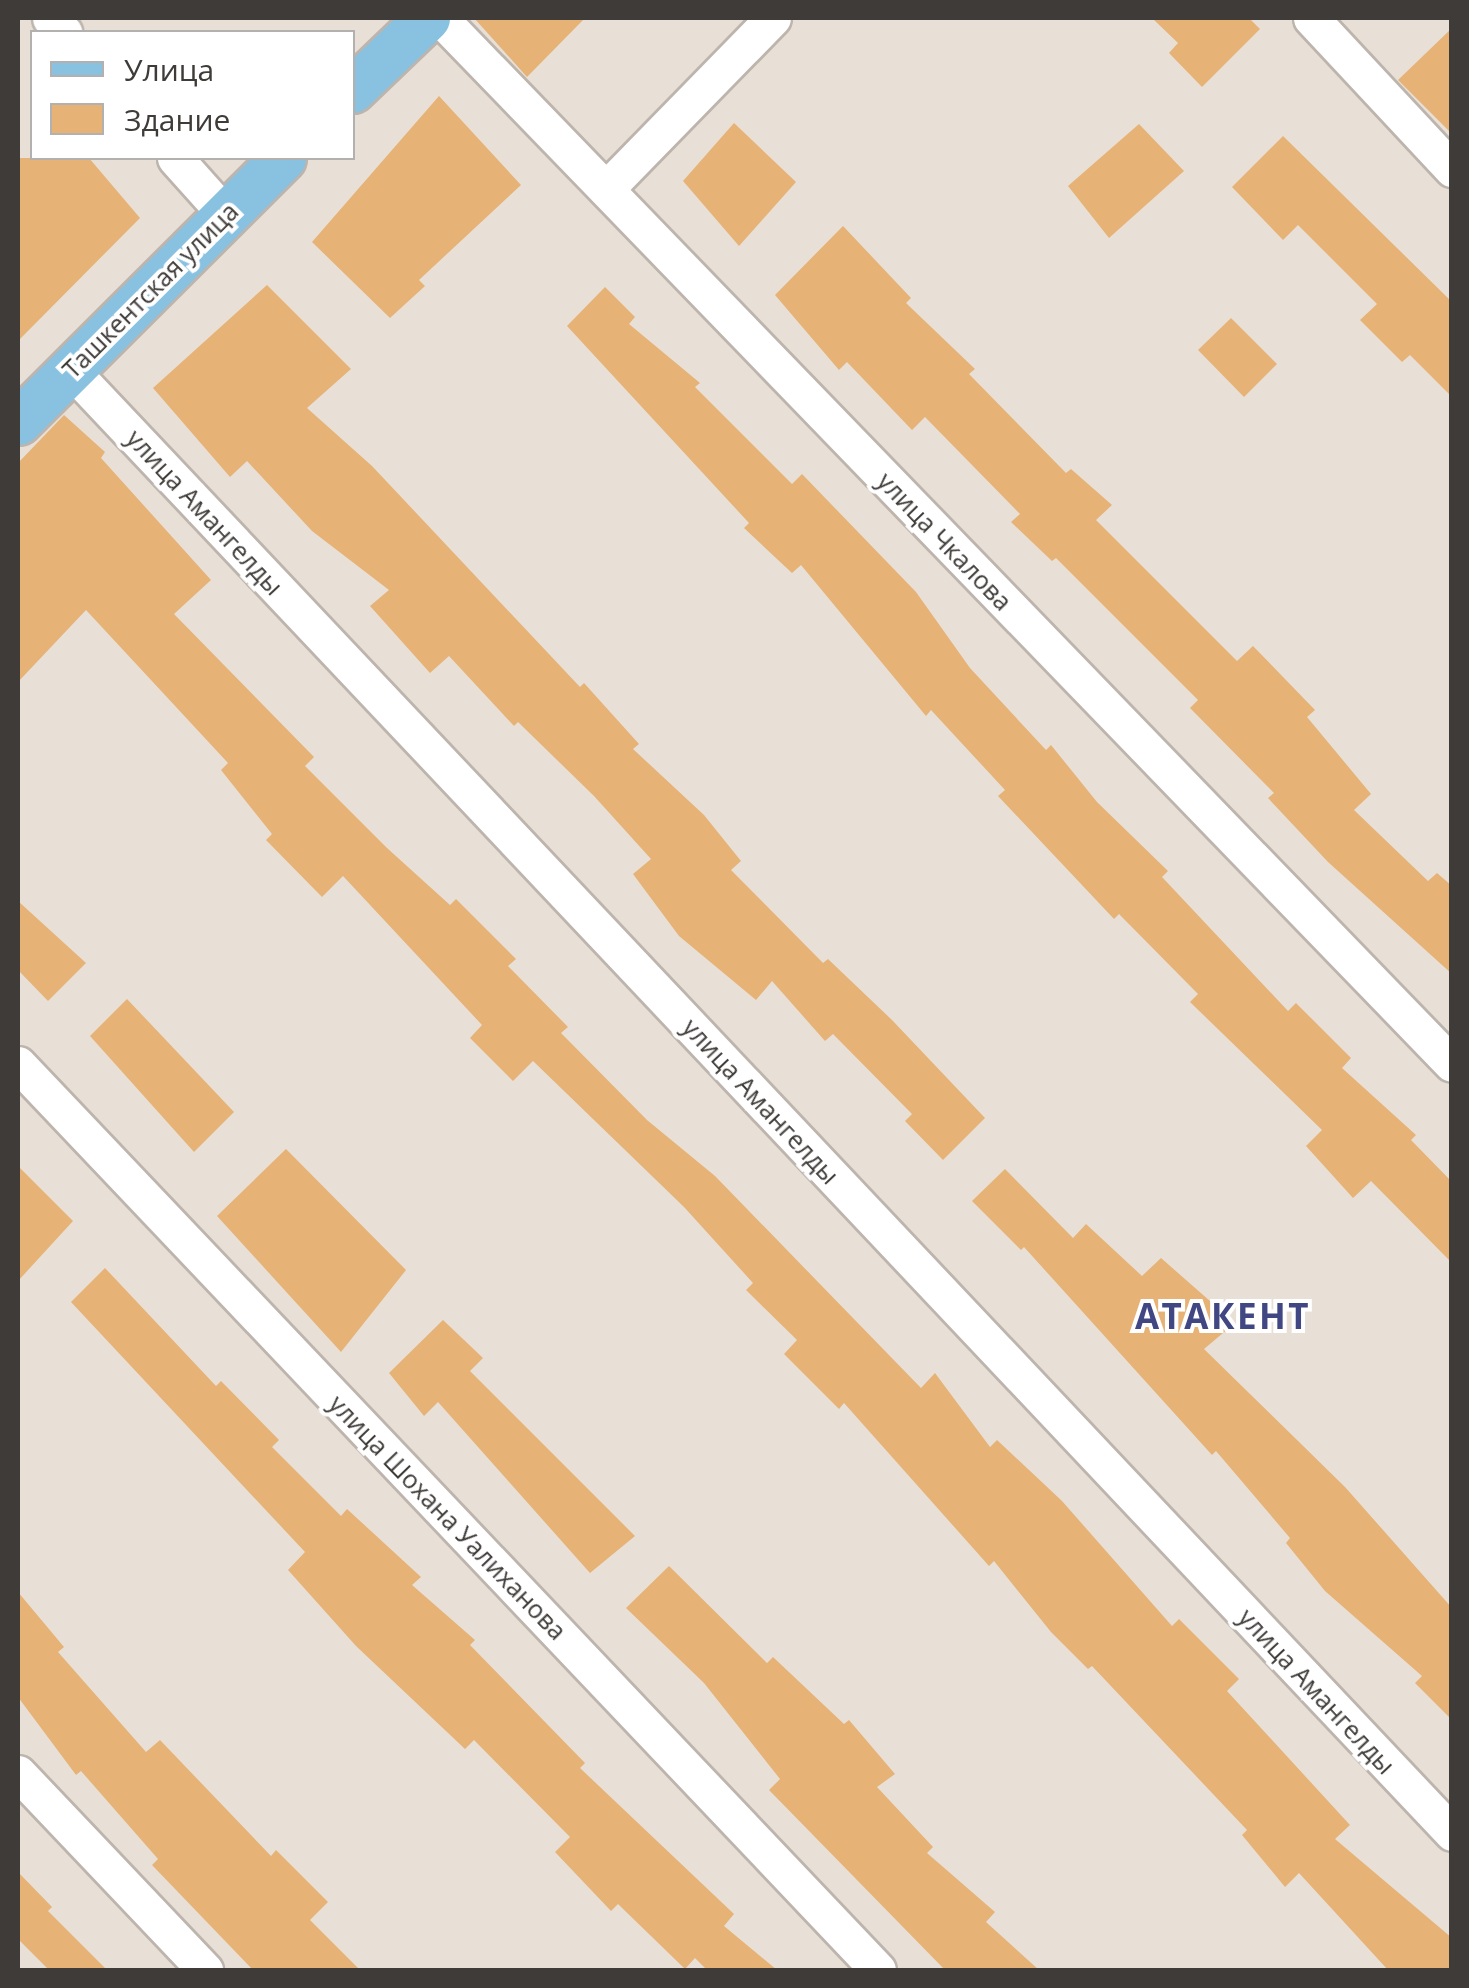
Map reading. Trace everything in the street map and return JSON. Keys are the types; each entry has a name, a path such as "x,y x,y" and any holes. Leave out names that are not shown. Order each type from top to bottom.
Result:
{"main road":[{"path":"355,87 428,18"},
{"name":"Ташкентская улица","path":"18,422 281,160"}],"street":[{"name":"улица Чкалова","path":"440,18 1452,1064"},
{"path":"606,190 773,18"},
{"path":"1311,18 1452,169"},
{"path":"176,160 224,214"},
{"name":"улица Амангелды","path":"70,370 1452,1833"},
{"name":"улица Шохана Уалиханова","path":"18,1064 878,1970"},
{"path":"18,1773 204,1970"}],"building":[{"path":"474,18 585,18 527,77"},
{"path":"1152,18 1249,18 1260,29 1202,87 1169,53 1178,43"},
{"path":"1452,28 1452,134 1398,80"},
{"path":"439,96 521,185 419,280 425,286 390,318 312,242"},
{"path":"734,123 796,182 739,246 683,181"},
{"path":"1139,124 1184,171 1109,238 1068,186"},
{"path":"1283,136 1452,302 1452,397 1410,355 1402,362 1360,320 1377,304 1298,225 1283,240 1232,187"},
{"path":"18,158 91,160 140,218 18,341"},
{"path":"843,226 911,298 906,303 975,369 969,374 1066,473 1071,469 1112,505 1096,520 1237,661 1253,646 1315,710 1307,717 1371,794 1354,810 1428,881 1437,873 1452,886 1452,974 1328,862 1268,798 1274,793 1190,708 1198,700 1056,558 1052,561 1011,522 1020,514 925,417 912,430 847,362 839,370 775,295"},
{"path":"267,285 351,369 307,408 372,466 580,687 584,683 639,744 633,749 704,815 741,861 731,870 823,963 828,959 892,1020 985,1118 943,1160 905,1121 912,1114 833,1034 825,1041 772,981 756,1000 679,936 633,874 651,859 594,796 518,722 514,726 449,656 430,673 370,606 389,590 312,531 247,461 230,477 153,388"},
{"path":"605,287 635,317 629,324 700,383 695,387 792,484 802,474 916,592 970,668 1046,750 1051,745 1097,802 1168,871 1162,877 1288,1011 1296,1003 1351,1058 1342,1068 1416,1135 1411,1140 1452,1182 1452,1263 1371,1181 1353,1198 1306,1146 1322,1130 1190,1002 1198,994 1119,914 1114,919 998,796 1005,790 931,710 926,716 801,565 792,573 744,528 749,523 567,326"},
{"path":"1231,318 1277,364 1244,397 1198,350"},
{"path":"64,415 105,452 101,458 211,580 174,614 314,757 305,766 387,848 450,905 456,899 516,959 508,966 568,1027 561,1033 647,1120 715,1176 921,1388 935,1373 990,1447 997,1440 1062,1501 1172,1626 1179,1619 1239,1679 1227,1691 1350,1825 1335,1839 1452,1938 1452,1970 1388,1970 1299,1873 1285,1887 1242,1835 1247,1830 1092,1666 1088,1669 1051,1632 994,1561 989,1566 844,1403 839,1409 784,1354 797,1340 746,1290 753,1283 684,1207 533,1061 513,1081 470,1038 482,1025 343,876 322,897 266,840 272,834 221,770 228,763 86,610 18,682 18,463"},
{"path":"18,901 86,963 48,1001 18,970"},
{"path":"127,999 234,1112 194,1152 90,1036"},
{"path":"286,1149 406,1270 341,1352 217,1216"},
{"path":"18,1166 73,1221 18,1281"},
{"path":"1005,1169 1073,1238 1086,1224 1142,1276 1161,1258 1235,1323 1204,1349 1345,1487 1452,1608 1452,1720 1415,1683 1422,1676 1325,1591 1286,1543 1290,1538 1216,1451 1212,1455 1024,1247 1021,1250 972,1201"},
{"path":"105,1268 216,1386 221,1381 279,1440 272,1447 341,1516 347,1509 421,1577 412,1585 475,1640 470,1645 585,1763 580,1768 734,1914 724,1926 777,1970 707,1970 695,1958 685,1969 618,1904 611,1911 555,1852 570,1837 474,1740 465,1749 356,1646 288,1570 305,1552 71,1302"},
{"path":"443,1320 483,1358 470,1371 635,1536 590,1573 438,1402 424,1416 389,1373"},
{"path":"669,1566 767,1663 773,1657 844,1724 849,1720 895,1774 877,1787 933,1847 927,1853 995,1912 986,1922 1039,1970 945,1970 769,1790 780,1779 704,1683 626,1608"},
{"path":"18,1592 64,1647 58,1652 146,1752 160,1740 271,1856 276,1850 328,1902 310,1920 360,1970 253,1970 152,1865 158,1859 81,1771 76,1775 18,1697"},
{"path":"18,1872 52,1907 48,1911 107,1970 49,1970 18,1939"}],"district":[{"name":"АТАКЕНТ","path":"1223,1316"}]}
